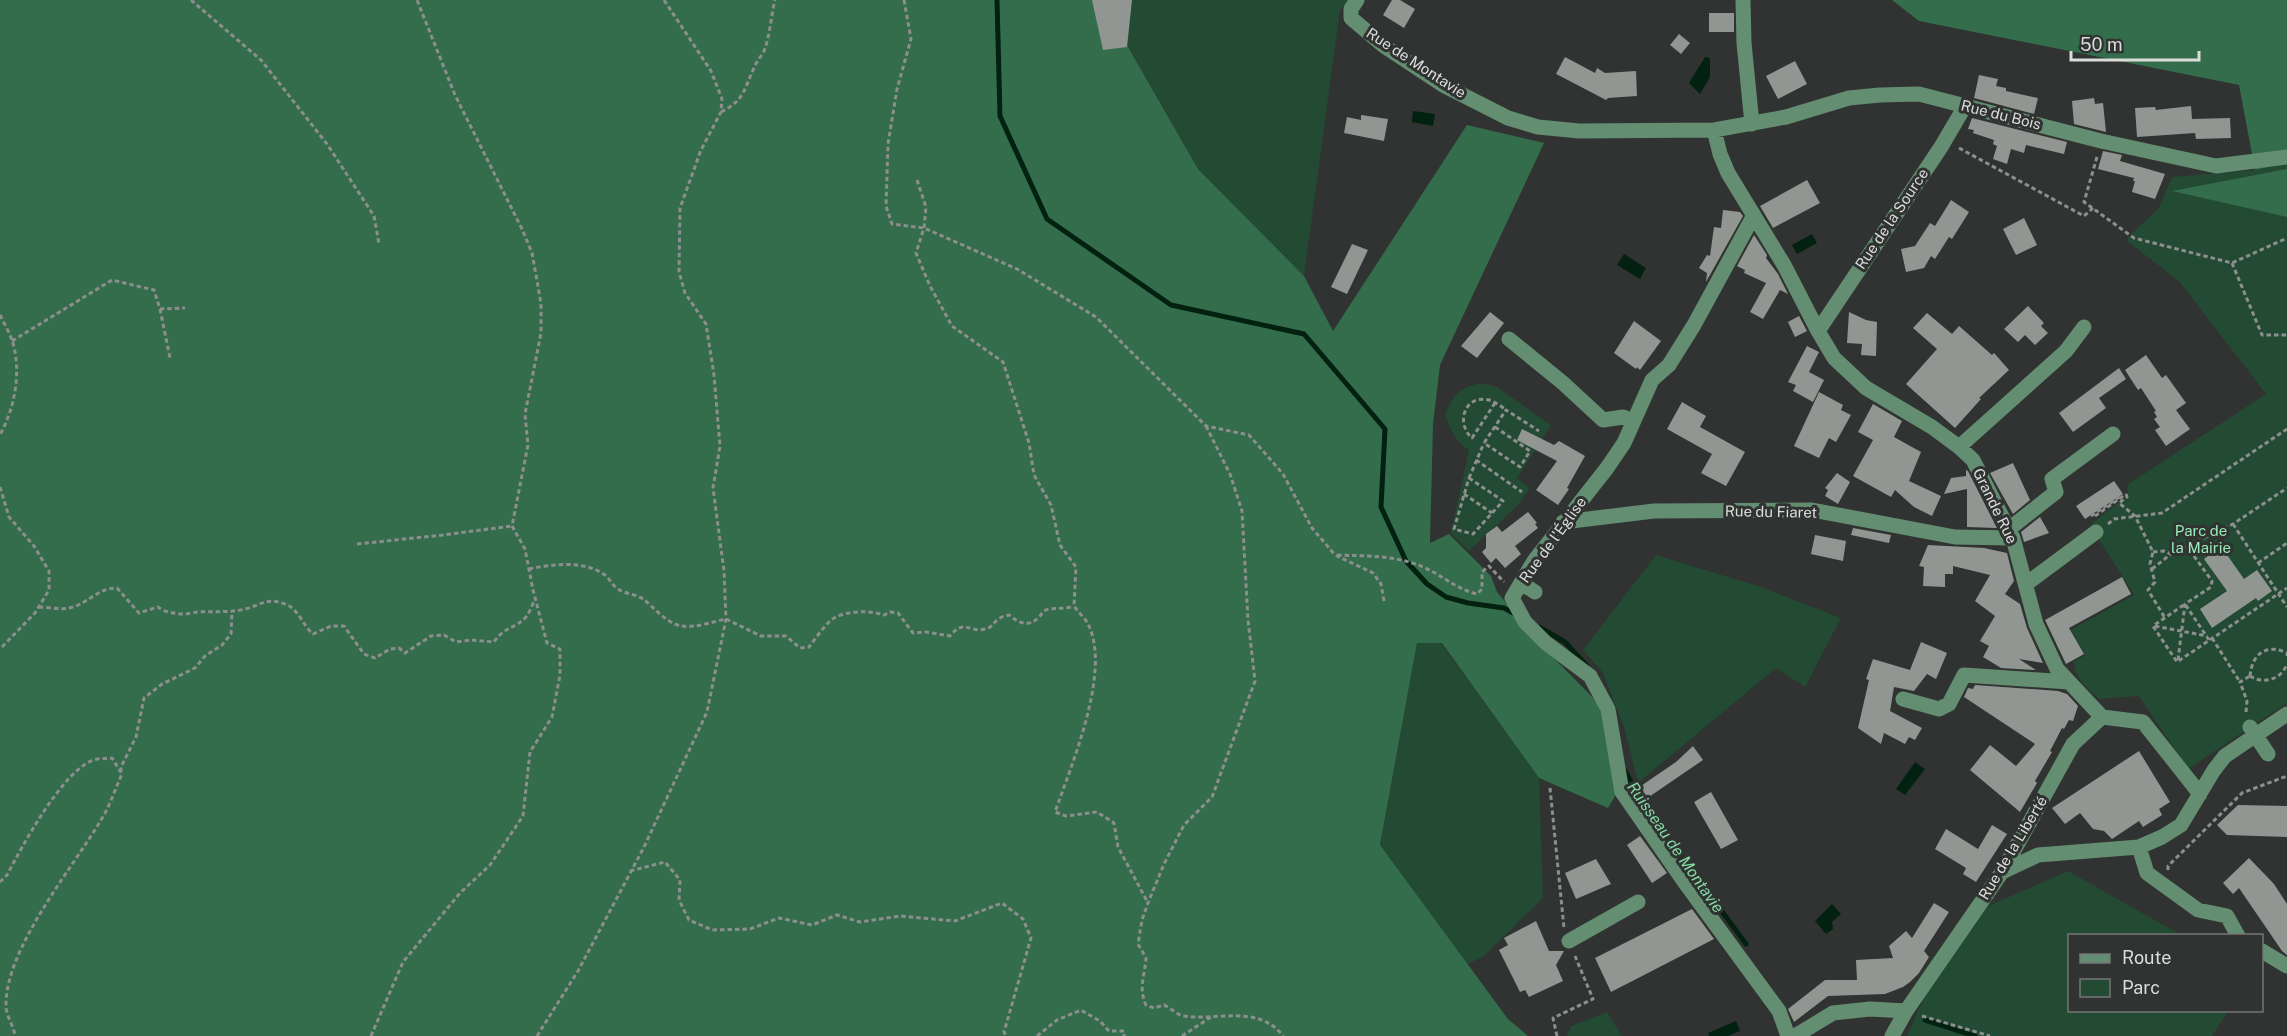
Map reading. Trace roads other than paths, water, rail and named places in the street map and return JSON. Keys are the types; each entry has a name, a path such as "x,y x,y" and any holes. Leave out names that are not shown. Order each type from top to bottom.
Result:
{"street":[{"name":"Rue de Montavie","path":"1357,0 1351,9 1351,18 1384,46 1443,85 1508,118 1538,127 1579,131 1714,130"},
{"path":"1743,0 1744,43 1752,124"},
{"name":"Rue du Bois","path":"1714,130 1752,124 1849,98 1919,94 2101,141 2216,166 2287,157"},
{"name":"Rue de la Source","path":"1818,331 1965,106"},
{"name":"Grande Rue","path":"1714,130 1728,173 1784,265 1834,358 1866,388 1932,427 1973,460 2011,533 2036,624 2058,669 2102,717"},
{"name":"Rue de l'Église","path":"1754,215 1694,325 1669,365 1652,380 1624,443 1534,561 1512,598 1525,622 1546,643 1590,676 1608,709 1622,792 1689,889 1779,1011 1788,1036"},
{"path":"1959,447 2066,351 2084,327"},
{"path":"1509,339 1563,383 1603,420 1623,417 1633,421"},
{"path":"2011,533 2056,492 2052,479 2113,434"},
{"name":"Rue du Fiaret","path":"1563,522 1654,511 1812,510 1955,537 2011,533"},
{"path":"2026,584 2096,532"},
{"path":"1521,583 1535,592"},
{"path":"1903,699 1939,709 1949,704 1964,675 2069,682"},
{"path":"2002,872 2038,855 2139,847 2162,837 2181,825 2225,756 2250,726 2287,714"},
{"path":"2102,717 2143,722 2200,794"},
{"name":"Rue de la Liberté","path":"1892,1036 1906,1011 2002,872 2073,744 2102,717"},
{"path":"2250,726 2268,754"},
{"path":"2139,847 2147,873 2198,910 2227,916 2237,934"},
{"path":"1569,940 1638,902"},
{"path":"2263,952 2287,966"},
{"path":"1795,1036 1833,1012 1870,1009 1906,1011"}],"waterway":[{"name":"Ruisseau de Montavie","path":"997,0 1000,116 1047,219 1171,305 1304,334 1385,429 1381,507 1406,561 1427,584 1446,597 1504,608 1515,614"},
{"name":"Ruisseau de Montavie","path":"1539,627 1565,642 1587,666"},
{"name":"Ruisseau de Montavie","path":"1625,771 1644,806 1746,944"},
{"name":"Ruisseau de Montavie","path":"1925,1020 1975,1036"}],"park label":[{"name":"Parc de la Mairie","path":"2201,540"}]}
